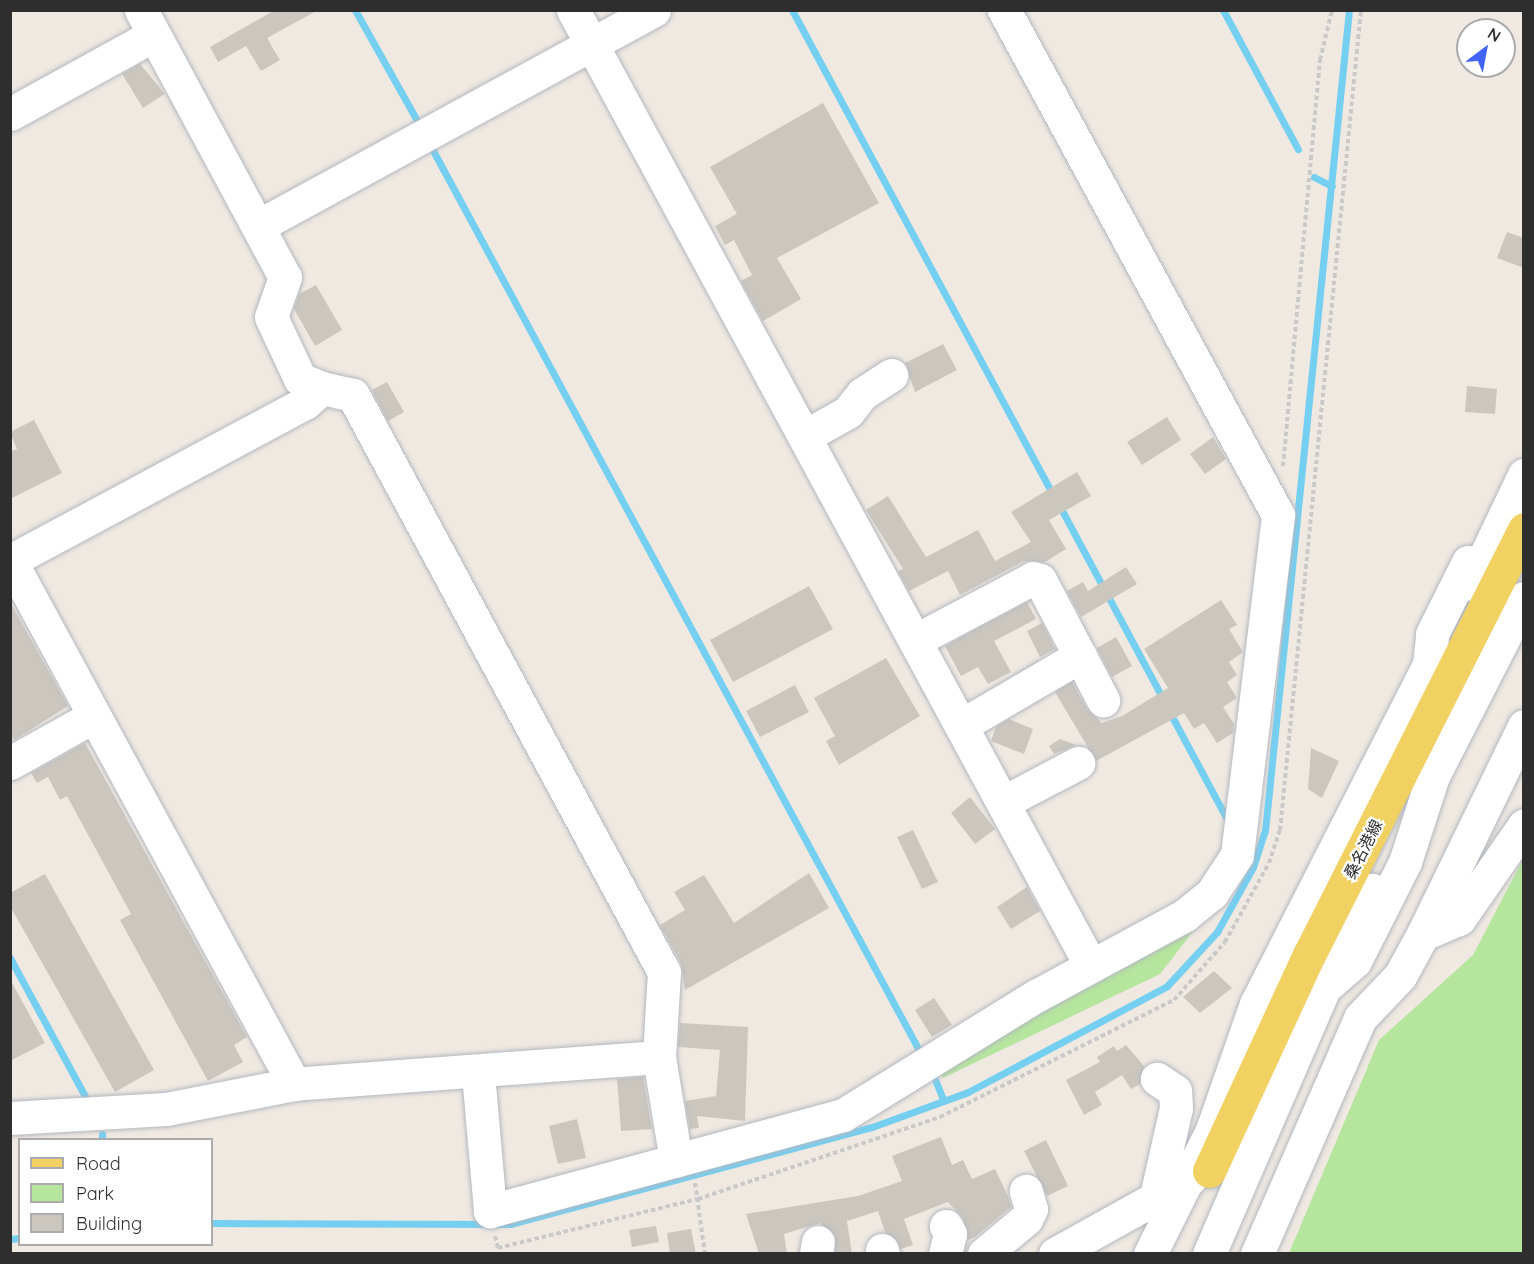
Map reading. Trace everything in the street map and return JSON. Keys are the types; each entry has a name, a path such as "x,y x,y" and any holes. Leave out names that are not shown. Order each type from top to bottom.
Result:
{"main road":[{"name":"桑名港線","path":"1200,1175 1524,529"}],"street":[{"path":"573,10 962,725 1025,784 1091,966"},
{"path":"258,226 654,10"},
{"path":"478,1073 490,1211 843,1115 1091,966 1185,915 1212,893 1237,855 1278,515 1004,10"},
{"path":"10,114 146,23 285,277 271,317 300,379 322,388 352,395 663,964 659,1057 676,1161"},
{"path":"805,436 848,412 861,394 891,375"},
{"path":"294,1084 11,561 305,403 322,388"},
{"path":"1455,667 1453,638 1478,564 1524,475"},
{"path":"1172,1254 1256,1004 1429,664 1437,624 1468,562 1478,564"},
{"path":"916,640 1033,578 1040,580 1103,700"},
{"path":"1209,1254 1324,988 1355,961 1405,862 1412,832 1433,776 1524,598"},
{"path":"962,725 1080,656"},
{"path":"10,763 94,716"},
{"path":"1257,1254 1360,1018 1400,976 1423,934 1524,726"},
{"path":"1025,784 1078,763"},
{"path":"1423,934 1459,919 1524,825"},
{"path":"1309,955 1332,947 1412,832"},
{"path":"10,1118 166,1109 294,1084 478,1073 659,1057"},
{"path":"1155,1201 1176,1108 1174,1091 1157,1079"},
{"path":"1055,1254 1200,1175"},
{"path":"1150,1254 1200,1175"},
{"path":"984,1254 1026,1219 1031,1209 1026,1191"}],"path":[{"path":"1278,515 1320,60 1332,10"},
{"path":"1331,351 1361,10"},
{"path":"698,1199 705,1254"}],"green space":[{"path":"1523,859 1523,1253 1289,1253 1379,1040 1473,955"},
{"path":"1202,920 1160,974 943,1078 937,1068"}],"building":[{"path":"275,10 318,10 267,38 280,60 261,71 246,46 218,62 210,47"},
{"path":"140,64 165,94 143,108 122,74"},
{"path":"823,103 879,203 777,258 801,299 763,321 741,281 752,275 734,240 725,245 715,226 737,214 710,167"},
{"path":"1507,232 1524,238 1524,268 1497,258"},
{"path":"316,285 342,330 315,346 294,309 299,294"},
{"path":"943,344 957,370 915,392 905,363"},
{"path":"387,382 404,412 388,421 372,390"},
{"path":"1467,386 1497,389 1495,414 1465,412"},
{"path":"1167,417 1181,440 1142,465 1127,442"},
{"path":"34,420 62,473 10,499 10,452 17,449 10,432"},
{"path":"1213,437 1226,459 1205,474 1190,454"},
{"path":"1077,472 1091,496 1049,520 1066,549 1045,562 1024,561 960,595 948,571 909,591 898,571 903,569 866,510 888,496 926,557 978,530 995,561 1031,542 1011,512"},
{"path":"1126,567 1137,584 1081,617 1067,591 1083,582 1088,591"},
{"path":"809,586 833,629 733,682 710,640"},
{"path":"1221,600 1237,625 1229,629 1243,652 1229,662 1237,675 1227,682 1237,698 1223,707 1234,724 1233,733 1217,743 1204,723 1194,729 1184,713 1096,761 1055,692 1072,682 1087,709 1102,723 1122,716 1168,688 1144,649"},
{"path":"10,602 68,706 14,740 10,734"},
{"path":"1027,602 1036,619 994,641 1011,672 988,684 978,667 961,676 945,646"},
{"path":"1042,623 1055,649 1040,657 1027,631"},
{"path":"1116,637 1132,666 1112,677 1097,648"},
{"path":"886,658 920,716 839,765 826,741 835,736 814,698"},
{"path":"795,685 809,712 760,737 746,711"},
{"path":"1009,719 1033,729 1024,754 991,741 996,727"},
{"path":"1060,739 1076,745 1054,754 1049,746"},
{"path":"85,743 247,1037 234,1045 243,1062 208,1081 120,920 131,914 67,796 60,800 48,777 37,783 31,773"},
{"path":"1311,748 1339,761 1322,798 1308,789"},
{"path":"970,797 995,829 975,844 951,813"},
{"path":"913,830 938,882 922,889 897,837"},
{"path":"809,873 829,908 685,990 681,963 660,925 685,910 674,892 704,875 734,923"},
{"path":"45,874 154,1070 115,1092 10,906 10,893"},
{"path":"1027,887 1040,911 1011,929 997,907"},
{"path":"1214,971 1232,988 1200,1013 1183,997"},
{"path":"10,979 45,1043 10,1061"},
{"path":"934,998 952,1025 932,1037 915,1010"},
{"path":"680,1023 748,1027 745,1121 697,1116 699,1128 690,1129 685,1101 716,1096 720,1050 678,1047"},
{"path":"1126,1045 1144,1066 1140,1084 1131,1089 1122,1075 1095,1092 1102,1105 1084,1115 1066,1080 1100,1062 1097,1057 1114,1046 1117,1051"},
{"path":"643,1077 652,1129 621,1131 617,1079"},
{"path":"577,1119 586,1158 558,1164 549,1126"},
{"path":"941,1137 952,1165 963,1160 972,1179 995,1169 1008,1196 1011,1207 975,1237 968,1240 963,1218 948,1202 904,1219 913,1245 901,1249 885,1232 878,1211 847,1221 852,1254 835,1254 835,1235 820,1223 784,1234 787,1254 759,1254 746,1214 858,1196 902,1181 892,1156"},
{"path":"1046,1140 1068,1186 1047,1196 1024,1151"},
{"path":"656,1226 659,1242 632,1247 629,1230"},
{"path":"691,1229 696,1254 670,1254 667,1233"}],"waterway":[{"path":"355,10 419,124"},
{"path":"792,10 1053,495"},
{"path":"1223,10 1298,149"},
{"path":"213,1223 510,1224 872,1127 968,1092 1167,986 1217,932 1253,867 1265,831 1349,10"},
{"path":"430,145 921,1054"},
{"path":"1314,177 1332,186"},
{"path":"1059,505 1163,699"},
{"path":"1169,711 1229,823"},
{"path":"10,958 86,1098"},
{"path":"932,1072 944,1101"},
{"path":"10,1239 18,1238"}]}
